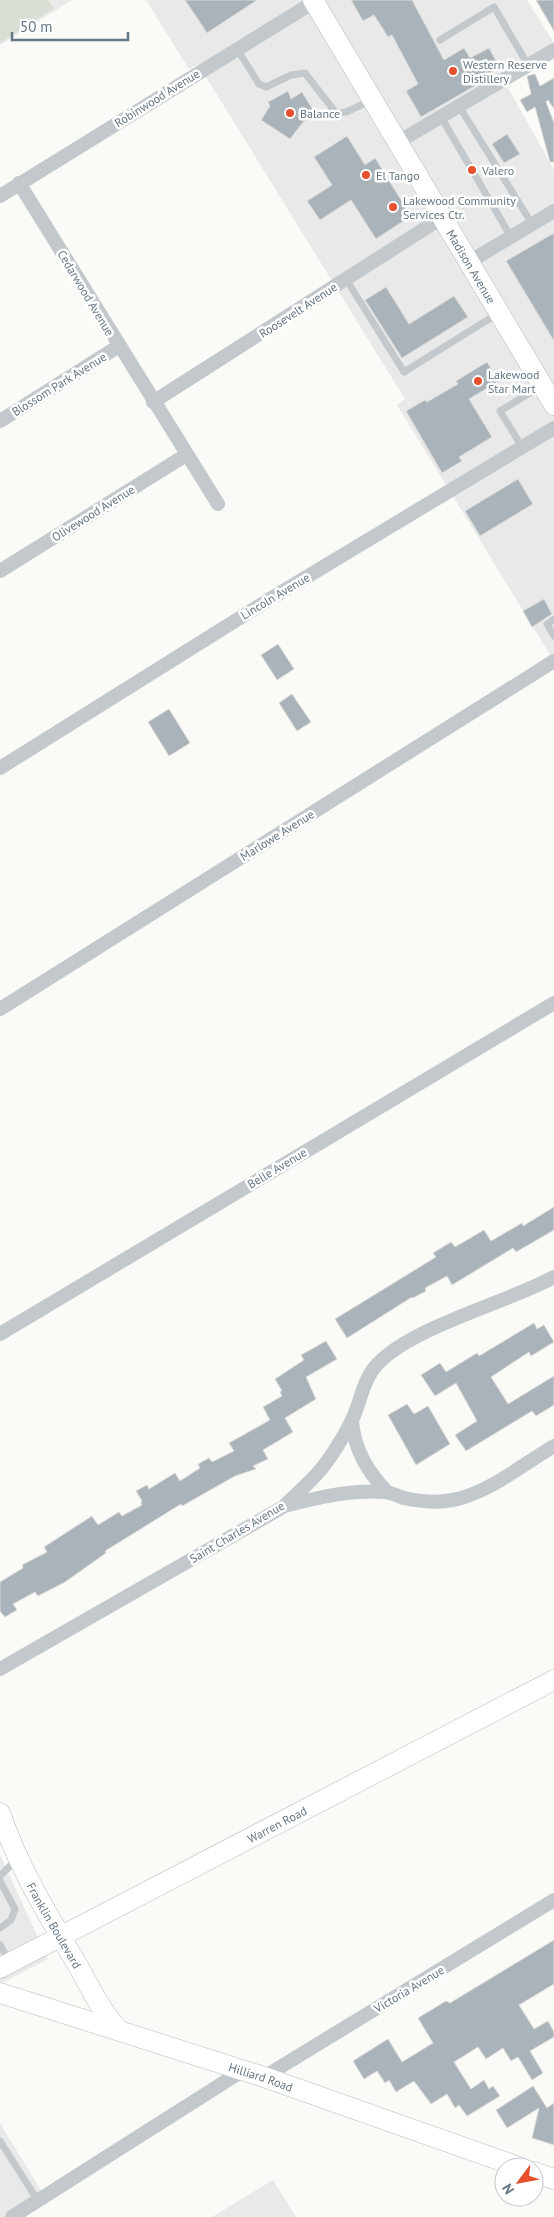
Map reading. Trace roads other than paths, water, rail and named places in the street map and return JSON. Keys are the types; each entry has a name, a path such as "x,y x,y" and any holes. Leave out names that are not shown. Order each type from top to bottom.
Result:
{"main road":[{"name":"Madison Avenue","path":"313,1 554,404"},
{"name":"Warren Road","path":"5,1965 61,1938 554,1680"},
{"name":"Franklin Boulevard","path":"0,1813 17,1859 99,2005 120,2032"},
{"name":"Hilliard Road","path":"0,1993 264,2077 494,2158"}],"street":[{"name":"Robinwood Avenue","path":"0,196 313,1"},
{"path":"398,142 554,50"},
{"name":"Cedarwood Avenue","path":"19,183 154,402"},
{"path":"469,262 554,211"},
{"name":"Roosevelt Avenue","path":"154,402 443,218"},
{"name":"Blossom Park Avenue","path":"0,421 119,346"},
{"path":"154,402 218,504"},
{"name":"Lincoln Avenue","path":"0,768 270,599 554,428"},
{"name":"Olivewood Avenue","path":"0,571 186,455"},
{"name":"Marlowe Avenue","path":"0,1009 554,661"},
{"name":"Belle Avenue","path":"0,1334 554,1003"},
{"name":"Saint Charles Avenue","path":"0,1669 283,1506 318,1474 352,1422 367,1379 374,1368 392,1353 431,1331 554,1277"},
{"path":"352,1422 357,1449 370,1472 388,1492"},
{"path":"283,1506 335,1494 388,1492 409,1499 430,1502 455,1499 487,1486 554,1446"},
{"name":"Victoria Avenue","path":"264,2077 554,1900"},
{"path":"12,2217 242,2071"}],"lane":[{"path":"440,40 494,7 528,65"},
{"path":"237,49 259,84 266,87 291,76 305,73 336,113 346,112 372,100"},
{"path":"459,106 532,224"},
{"path":"440,117 511,237"},
{"path":"346,279 404,372 499,312"},
{"path":"522,447 500,411 543,386"},
{"path":"554,619 547,624 554,636"},
{"path":"0,1876 17,1859"},
{"path":"0,1881 15,1909 11,1920 0,1928"},
{"path":"0,1945 5,1965"},
{"path":"0,2141 38,2201"}],"place":[{"name":"Western Reserve Distillery","path":"453,71"},
{"name":"Balance","path":"290,113"},
{"name":"Valero","path":"472,170"},
{"name":"El Tango","path":"366,175"},
{"name":"Lakewood Community Services Ctr.","path":"393,207"},
{"name":"Lakewood Star Mart","path":"478,381"}]}
